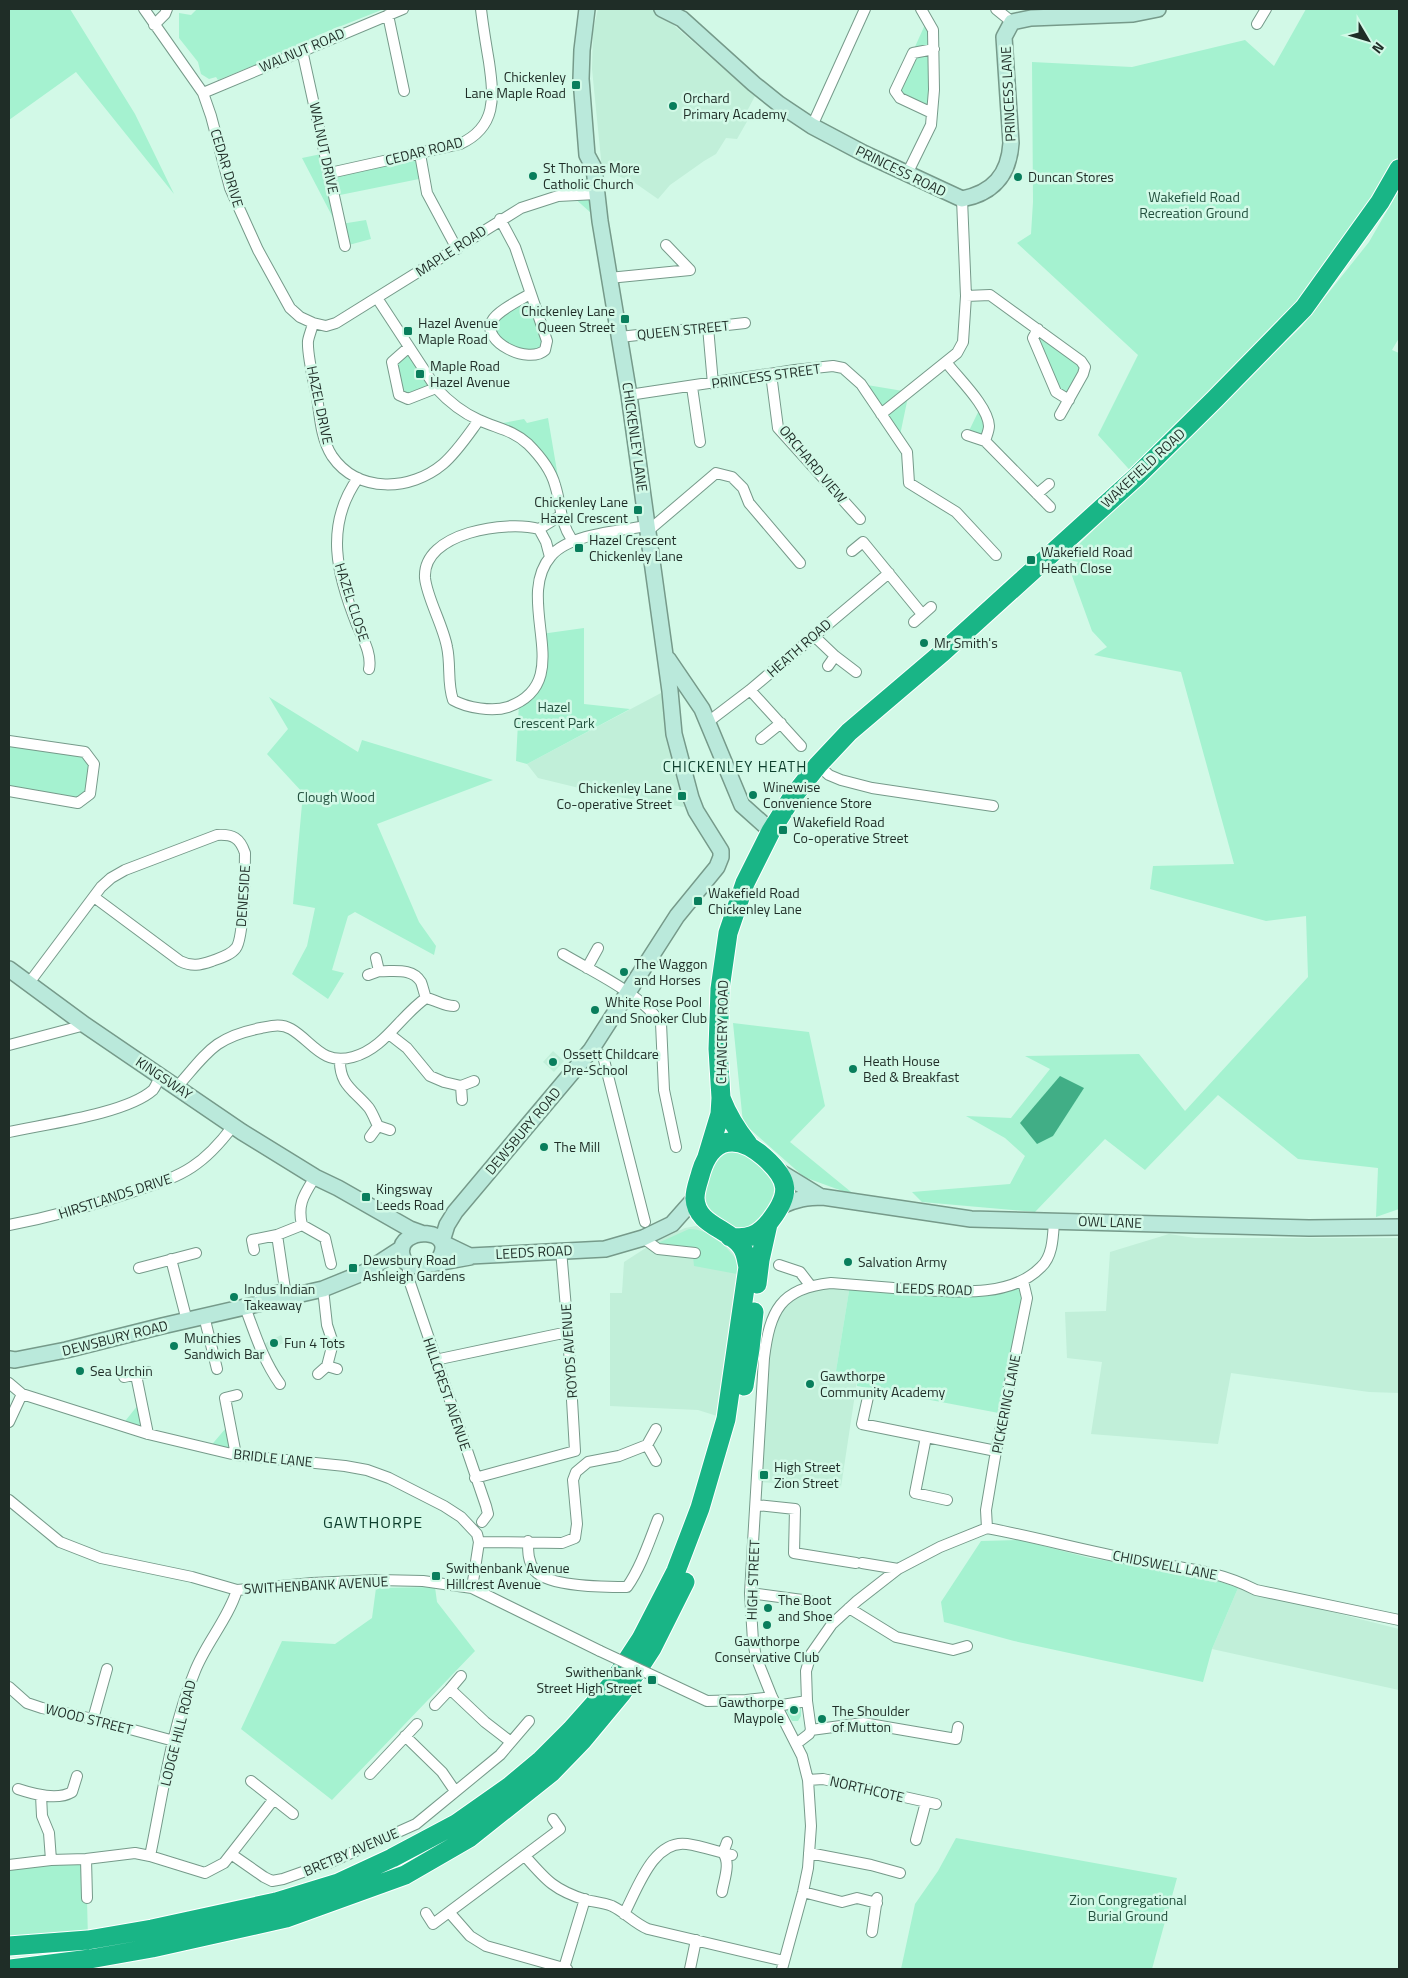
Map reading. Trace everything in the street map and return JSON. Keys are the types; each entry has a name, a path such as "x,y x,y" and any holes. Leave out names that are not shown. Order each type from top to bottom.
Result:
{"highway":[{"name":"WAKEFIELD ROAD","path":"849,732 943,652 1136,477 1304,308 1380,202 1399,169"},
{"name":"CHANCERY ROAD","path":"706,1158 720,1114 718,1049 720,989 728,934 745,883 771,831 791,798 818,765 849,732"},
{"name":"CHANCERY ROAD","path":"721,1098 736,1130 748,1144"},
{"path":"9,1946 88,1940 152,1929 276,1902 338,1883 392,1858 456,1824 510,1786 541,1760 611,1685 641,1640 676,1571 700,1508 726,1419 748,1267 746,1254 740,1244 709,1223 700,1212 695,1198 706,1158 717,1147 732,1142 748,1144 780,1172 785,1190 781,1206 762,1231 748,1238 730,1236"},
{"path":"12,1969 90,1959 152,1948 286,1918 405,1875 469,1838 552,1772 621,1694 652,1648 687,1579 710,1516 736,1428 750,1349 760,1260 768,1224"}],"street":[{"name":"CEDAR DRIVE","path":"144,9 202,93 211,116 230,188 258,250 290,308 300,317 313,323"},
{"path":"154,25 166,9"},
{"name":"WALNUT ROAD","path":"202,93 402,9"},
{"name":"CEDAR ROAD","path":"330,173 460,144 476,134 485,124 491,110 493,91 481,9"},
{"name":"CHICKENLEY LANE","path":"587,9 581,79 587,155 594,168 596,194 629,395 670,692 674,734 691,798 696,811 718,844 721,857 717,867 678,916 628,993"},
{"name":"PRINCESS ROAD","path":"662,9 684,14 754,84 778,104 812,126 863,153 962,199 966,296 963,342 957,353 881,414"},
{"path":"812,126 865,9"},
{"path":"907,174 931,126 934,90 933,30 922,9"},
{"path":"996,9 1012,22 1031,18 1106,11 1132,14 1158,9"},
{"path":"1257,24 1266,9"},
{"path":"388,15 404,90"},
{"name":"PRINCESS LANE","path":"962,199 971,197 989,188 1004,174 1008,166 1012,143 1004,37 1012,22"},
{"path":"932,113 900,98 895,91 913,53 934,49"},
{"name":"WALNUT DRIVE","path":"302,50 345,246"},
{"path":"420,154 427,193 457,248"},
{"name":"MAPLE ROAD","path":"313,323 326,326 336,323 500,219 521,208 558,196 596,194"},
{"path":"500,219 515,247 547,341 545,350 534,355 523,355 508,349 494,337 491,326 492,321 497,316 530,294"},
{"path":"609,278 690,270 666,245"},
{"path":"966,296 990,295 1081,361 1085,367 1060,415"},
{"path":"377,298 436,388 457,407 479,420 517,435 536,452 555,485 560,516 572,540"},
{"name":"HAZEL DRIVE","path":"313,323 308,342 324,436 332,456 345,469 358,478 374,484 390,485 417,480 430,474 454,454 479,420"},
{"name":"QUEEN STREET","path":"620,337 745,323"},
{"path":"708,327 713,384"},
{"path":"1038,329 1034,338 1056,392 1069,400"},
{"path":"409,347 392,362 399,395 408,399 436,388"},
{"path":"946,362 981,406 987,418 989,428 985,441"},
{"name":"PRINCESS STREET","path":"629,395 833,366 843,368 862,384 881,414"},
{"name":"ORCHARD VIEW","path":"770,374 778,428 860,519"},
{"path":"692,387 700,442"},
{"path":"881,414 907,452 909,483 956,512 996,555"},
{"path":"967,435 985,441 1050,507"},
{"path":"560,516 539,529 521,525 475,530 439,548 429,561 425,576 448,648 449,686 453,700 460,704 500,710 519,703 535,691 542,671 543,660 537,597 541,573 550,557 559,548 572,540 648,529 716,473 732,477 743,488 749,503 800,563"},
{"name":"HAZEL CLOSE","path":"358,478 348,493 342,509 336,547 341,576 370,655 369,669"},
{"path":"1037,494 1048,484"},
{"path":"539,529 546,542 550,557"},
{"path":"852,552 863,542 926,611 914,622"},
{"name":"HEATH ROAD","path":"708,722 750,690 889,572"},
{"path":"813,635 835,656 856,672"},
{"path":"664,652 695,698 708,722 742,806 771,831"},
{"path":"828,666 835,656"},
{"path":"670,692 687,688"},
{"path":"750,690 801,746"},
{"path":"762,739 781,723"},
{"path":"9,741 85,752 94,764 90,794 78,803 9,792"},
{"path":"818,765 829,775 872,788 983,799 993,806"},
{"name":"DENESIDE","path":"29,984 94,897 111,878 125,870 217,834 228,834 236,837 242,843 246,853 237,948 230,953 202,964 188,965 180,961 94,897"},
{"path":"587,968 598,948"},
{"path":"563,954 628,993 656,1015 661,1023 664,1090 676,1146"},
{"path":"376,958 378,971"},
{"name":"KINGSWAY","path":"9,969 233,1126 319,1179 410,1229 422,1233"},
{"path":"368,975 378,971 402,971 409,973 420,982 426,998"},
{"path":"628,993 591,1050 603,1056 645,1222"},
{"path":"426,998 447,1006 454,1006"},
{"path":"177,1087 206,1052 219,1042 231,1035 266,1027 280,1025 291,1029 324,1055 340,1059 351,1058 367,1052 389,1034 405,1016 426,998"},
{"path":"9,1045 85,1024"},
{"path":"389,1034 407,1048 430,1076 461,1086 474,1081"},
{"name":"DEWSBURY ROAD","path":"422,1233 446,1221 455,1212 591,1050"},
{"path":"340,1059 343,1080 348,1088 369,1109 378,1126 390,1130"},
{"path":"9,1132 103,1112 133,1102 154,1088 160,1076"},
{"path":"461,1086 462,1100"},
{"name":"HIRSTLANDS DRIVE","path":"9,1225 46,1218 106,1201 175,1177 207,1156 221,1143 233,1126"},
{"path":"370,1137 378,1126"},
{"name":"OWL LANE","path":"780,1172 823,1198"},
{"path":"302,1226 301,1202 319,1179"},
{"name":"KINGSWAY","path":"319,1179 334,1192 392,1229 402,1247"},
{"name":"OWL LANE","path":"781,1206 794,1200 809,1197 971,1219 1309,1228 1399,1227"},
{"name":"LEEDS ROAD","path":"672,1224 695,1198"},
{"name":"DEWSBURY ROAD","path":"442,1242 447,1225 455,1212"},
{"name":"LEEDS ROAD","path":"442,1242 470,1256 605,1249 643,1238 672,1224 695,1221 709,1223"},
{"name":"LEEDS ROAD","path":"810,1285 830,1284 959,1292 987,1290 1023,1281 1042,1267 1050,1256 1054,1221"},
{"path":"253,1245 302,1226 325,1238 331,1264"},
{"path":"422,1233 432,1234 442,1242 444,1250 437,1262 420,1266 407,1264 401,1254 402,1247 409,1238 422,1233"},
{"path":"259,1294 285,1289 277,1235"},
{"path":"643,1238 658,1249 695,1253"},
{"name":"DEWSBURY ROAD","path":"366,1272 402,1247"},
{"name":"ROYDS AVENUE","path":"476,1478 575,1451 561,1250"},
{"path":"140,1268 196,1253"},
{"name":"LEEDS ROAD","path":"437,1262 484,1255"},
{"path":"171,1260 186,1321"},
{"name":"DEWSBURY ROAD","path":"9,1359 15,1360 66,1350 323,1289 366,1272 407,1264"},
{"name":"HILLCREST AVENUE","path":"407,1264 408,1277 488,1514 482,1522"},
{"path":"779,1265 800,1272 810,1285"},
{"name":"PICKERING LANE","path":"987,1528 986,1510 996,1451 1027,1298 1023,1281"},
{"name":"HIGH STREET","path":"783,1965 803,1892 809,1853 811,1826 808,1780 802,1756 774,1702 754,1649 750,1593 767,1334 771,1318 780,1306 791,1295 810,1285"},
{"path":"318,1374 332,1368 333,1344 327,1325 323,1289"},
{"path":"245,1307 260,1350 271,1372 280,1384"},
{"path":"204,1316 217,1369"},
{"path":"435,1360 568,1332"},
{"path":"124,1377 148,1372"},
{"path":"136,1374 148,1434"},
{"name":"BRIDLE LANE","path":"9,1383 22,1394 148,1434 236,1455 368,1470 414,1490 461,1517 477,1534 479,1542"},
{"path":"9,1422 22,1394"},
{"path":"236,1455 225,1398 237,1395"},
{"path":"868,1397 862,1424 996,1451"},
{"path":"472,1588 479,1542 528,1541 562,1543 575,1538 577,1524 573,1480 576,1472 588,1462 619,1456 647,1445 656,1429"},
{"path":"926,1437 915,1493 947,1500"},
{"path":"647,1445 656,1461"},
{"name":"SWITHENBANK AVENUE","path":"9,1500 60,1542 101,1558 192,1577 237,1590 312,1583 378,1580 423,1581 472,1588 707,1701 807,1701"},
{"path":"757,1505 795,1509 794,1552 898,1569"},
{"path":"528,1541 530,1564 536,1573 547,1578 590,1586 626,1587 636,1572 658,1519"},
{"path":"811,1730 807,1701 806,1671 811,1656 828,1629 849,1608 898,1569 940,1547 987,1528"},
{"name":"CHIDSWELL LANE","path":"987,1528 1135,1560 1215,1573 1237,1580 1256,1590 1399,1620"},
{"name":"LODGE HILL ROAD","path":"150,1856 179,1718 194,1671 206,1645 233,1602 237,1590"},
{"path":"750,1593 810,1601"},
{"path":"849,1608 896,1637 953,1650 968,1646"},
{"path":"93,1719 107,1669"},
{"path":"435,1705 461,1676"},
{"name":"WOOD STREET","path":"9,1687 27,1703 42,1708 93,1719 174,1742"},
{"path":"450,1689 485,1722 511,1742"},
{"name":"BRETBY AVENUE","path":"231,1854 272,1881 331,1862 416,1824 500,1755 529,1721"},
{"path":"796,1744 811,1730 863,1723 956,1739 958,1726"},
{"path":"370,1774 417,1724"},
{"path":"405,1736 442,1772 455,1791"},
{"path":"18,1789 41,1795 68,1794 74,1787 77,1776"},
{"name":"NORTHCOTE","path":"808,1780 823,1779 931,1803 916,1840"},
{"path":"251,1781 293,1814"},
{"path":"41,1795 42,1816 49,1833 51,1860"},
{"path":"9,1864 51,1860 86,1860 124,1854 150,1856 205,1873 224,1863 274,1799"},
{"path":"426,1914 433,1924 525,1856 560,1829 552,1819"},
{"path":"722,1892 728,1854 727,1842"},
{"path":"624,1914 652,1861 659,1852 668,1847 687,1844 728,1854"},
{"path":"809,1853 871,1865 900,1874"},
{"path":"525,1856 550,1884 556,1888 585,1899 612,1906 638,1925 783,1965"},
{"path":"86,1860 86,1898"},
{"path":"803,1892 842,1902 857,1898 877,1900 872,1932"},
{"path":"449,1912 470,1936 486,1946 566,1969 585,1899"},
{"path":"690,1969 696,1940"}],"shaded area":[{"name":"Orchard Primary Academy","path":"598,9 652,9 662,15 755,96 745,115 749,118 737,139 726,138 716,154 670,185 658,199 635,183 602,169 592,69 593,31"},
{"path":"661,693 684,807 612,796 538,778 527,764"},
{"name":"Ossett Childcare Pre-School","path":"553,1051 564,1061 554,1072 543,1062"},
{"path":"1060,1076 1084,1088 1053,1136 1037,1144 1020,1123"},
{"path":"696,1226 705,1228 726,1242 740,1257 717,1416 698,1410 610,1406 610,1293 622,1293 624,1262 655,1242 685,1228"},
{"path":"1169,1234 1195,1238 1399,1238 1399,1393 1369,1392 1231,1373 1218,1444 1091,1434 1102,1362 1067,1358 1065,1312 1106,1311 1110,1252"},
{"name":"Gawthorpe Community Academy","path":"810,1285 850,1285 835,1377 857,1381 841,1487 758,1482 764,1358 780,1306"},
{"name":"Fun 4 Tots","path":"281,1335 285,1342 267,1351 264,1344"},
{"path":"1238,1588 1399,1629 1399,1690 1212,1649"}],"green space":[{"path":"9,9 70,9 135,114 174,194 76,72 9,120"},
{"path":"197,9 384,9 316,36 309,43 218,80 216,77 209,79 201,74 198,62 179,38 179,13 191,15"},
{"name":"Wakefield Road Recreation Ground","path":"1306,9 1399,9 1399,169 1304,308 1136,477 1098,435 1138,355 1017,243 1031,234 1033,202 1032,62 1132,67 1245,40 1274,66"},
{"path":"928,18 932,113 895,91"},
{"path":"326,153 330,173 420,154 424,178 335,196 341,224 366,220 371,239 345,246 343,237 302,158"},
{"path":"594,168 600,221 572,196"},
{"path":"1399,190 1399,338 1392,350 1399,353 1399,1209 1376,1217 1378,1168 1298,1159 1218,1095 1145,1170 1105,1139 1035,1212 922,1202 912,1192 1010,1184 1025,1156 1005,1138 966,1116 1011,1118 1050,1069 1025,1056 1139,1054 1185,1111 1308,977 1306,916 1266,921 1150,889 1153,866 1234,864 1181,672 1094,655 1107,647 1092,631 1071,573 1078,562 1064,559 1302,326 1369,242"},
{"path":"530,294 547,341 539,354 501,344 492,321"},
{"path":"1038,329 1085,367 1069,400 1056,392 1033,338"},
{"path":"409,347 436,388 408,399 399,395 392,362"},
{"path":"861,384 909,392 899,440"},
{"path":"981,406 987,418 985,441 967,435"},
{"path":"548,418 558,477 555,485 542,461 501,428 503,423 524,419 527,423"},
{"name":"Hazel Crescent Park","path":"584,628 584,704 630,709 527,764 516,761 519,703 535,691 541,634"},
{"name":"Clough Wood","path":"269,697 358,752 362,740 493,780 377,824 419,922 436,946 434,955 355,912 348,916 332,970 344,973 328,999 292,974 307,946 315,908 293,904 303,793 267,754 288,729"},
{"path":"9,741 85,752 94,764 90,794 78,803 9,791"},
{"path":"733,1023 809,1032 825,1106 790,1142 856,1196 804,1177 743,1123"},
{"path":"732,1141 784,1183 756,1235 709,1223 699,1180"},
{"path":"689,1229 711,1235 723,1245 738,1262 737,1274 694,1266 692,1247 658,1243"},
{"path":"1023,1281 1027,1298 1004,1414 857,1386 857,1381 835,1377 850,1285 959,1292"},
{"path":"142,1400 148,1434 122,1425"},
{"path":"231,1422 236,1455 209,1448"},
{"path":"1020,1540 1090,1558 1206,1577 1238,1588 1212,1649 1203,1682 1014,1641 944,1622 941,1602 981,1541"},
{"path":"435,1587 437,1602 475,1651 332,1800 241,1729 282,1641 335,1644 372,1618 376,1588"},
{"path":"801,1706 801,1716 798,1721 792,1721 785,1708"},
{"name":"Zion Congregational Burial Ground","path":"956,1838 1177,1878 1152,1969 901,1969 915,1904 938,1871"},
{"path":"86,1859 88,1940 9,1946 9,1865"}],"place":[{"name":"Chickenley Lane Maple Road","path":"576,85"},
{"name":"Orchard Primary Academy","path":"673,106"},
{"name":"St Thomas More Catholic Church","path":"533,176"},
{"name":"Duncan Stores","path":"1018,177"},
{"name":"Chickenley Lane Queen Street","path":"625,319"},
{"name":"Hazel Avenue Maple Road","path":"408,331"},
{"name":"Maple Road Hazel Avenue","path":"420,374"},
{"name":"Chickenley Lane Hazel Crescent","path":"638,510"},
{"name":"Hazel Crescent Chickenley Lane","path":"579,548"},
{"name":"Wakefield Road Heath Close","path":"1031,560"},
{"name":"Mr Smith's","path":"924,643"},
{"name":"Winewise Convenience Store","path":"753,795"},
{"name":"Chickenley Lane Co-operative Street","path":"682,796"},
{"name":"Wakefield Road Co-operative Street","path":"783,830"},
{"name":"Wakefield Road Chickenley Lane","path":"698,901"},
{"name":"The Waggon and Horses","path":"624,972"},
{"name":"White Rose Pool and Snooker Club","path":"595,1010"},
{"name":"Ossett Childcare Pre-School","path":"553,1062"},
{"name":"Heath House Bed & Breakfast","path":"853,1069"},
{"name":"The Mill","path":"544,1147"},
{"name":"Kingsway Leeds Road","path":"366,1197"},
{"name":"Salvation Army","path":"848,1262"},
{"name":"Dewsbury Road Ashleigh Gardens","path":"353,1268"},
{"name":"Indus Indian Takeaway","path":"234,1297"},
{"name":"Fun 4 Tots","path":"274,1343"},
{"name":"Munchies Sandwich Bar","path":"174,1346"},
{"name":"Sea Urchin","path":"80,1371"},
{"name":"Gawthorpe Community Academy","path":"810,1384"},
{"name":"High Street Zion Street","path":"764,1475"},
{"name":"Swithenbank Avenue Hillcrest Avenue","path":"436,1576"},
{"name":"The Boot and Shoe","path":"768,1608"},
{"name":"Gawthorpe Conservative Club","path":"767,1625"},
{"name":"Swithenbank Street High Street","path":"652,1680"},
{"name":"Gawthorpe Maypole","path":"794,1710"},
{"name":"The Shoulder of Mutton","path":"822,1719"}],"district":[{"name":"CHICKENLEY HEATH","path":"735,767"},
{"name":"GAWTHORPE","path":"373,1522"}]}
